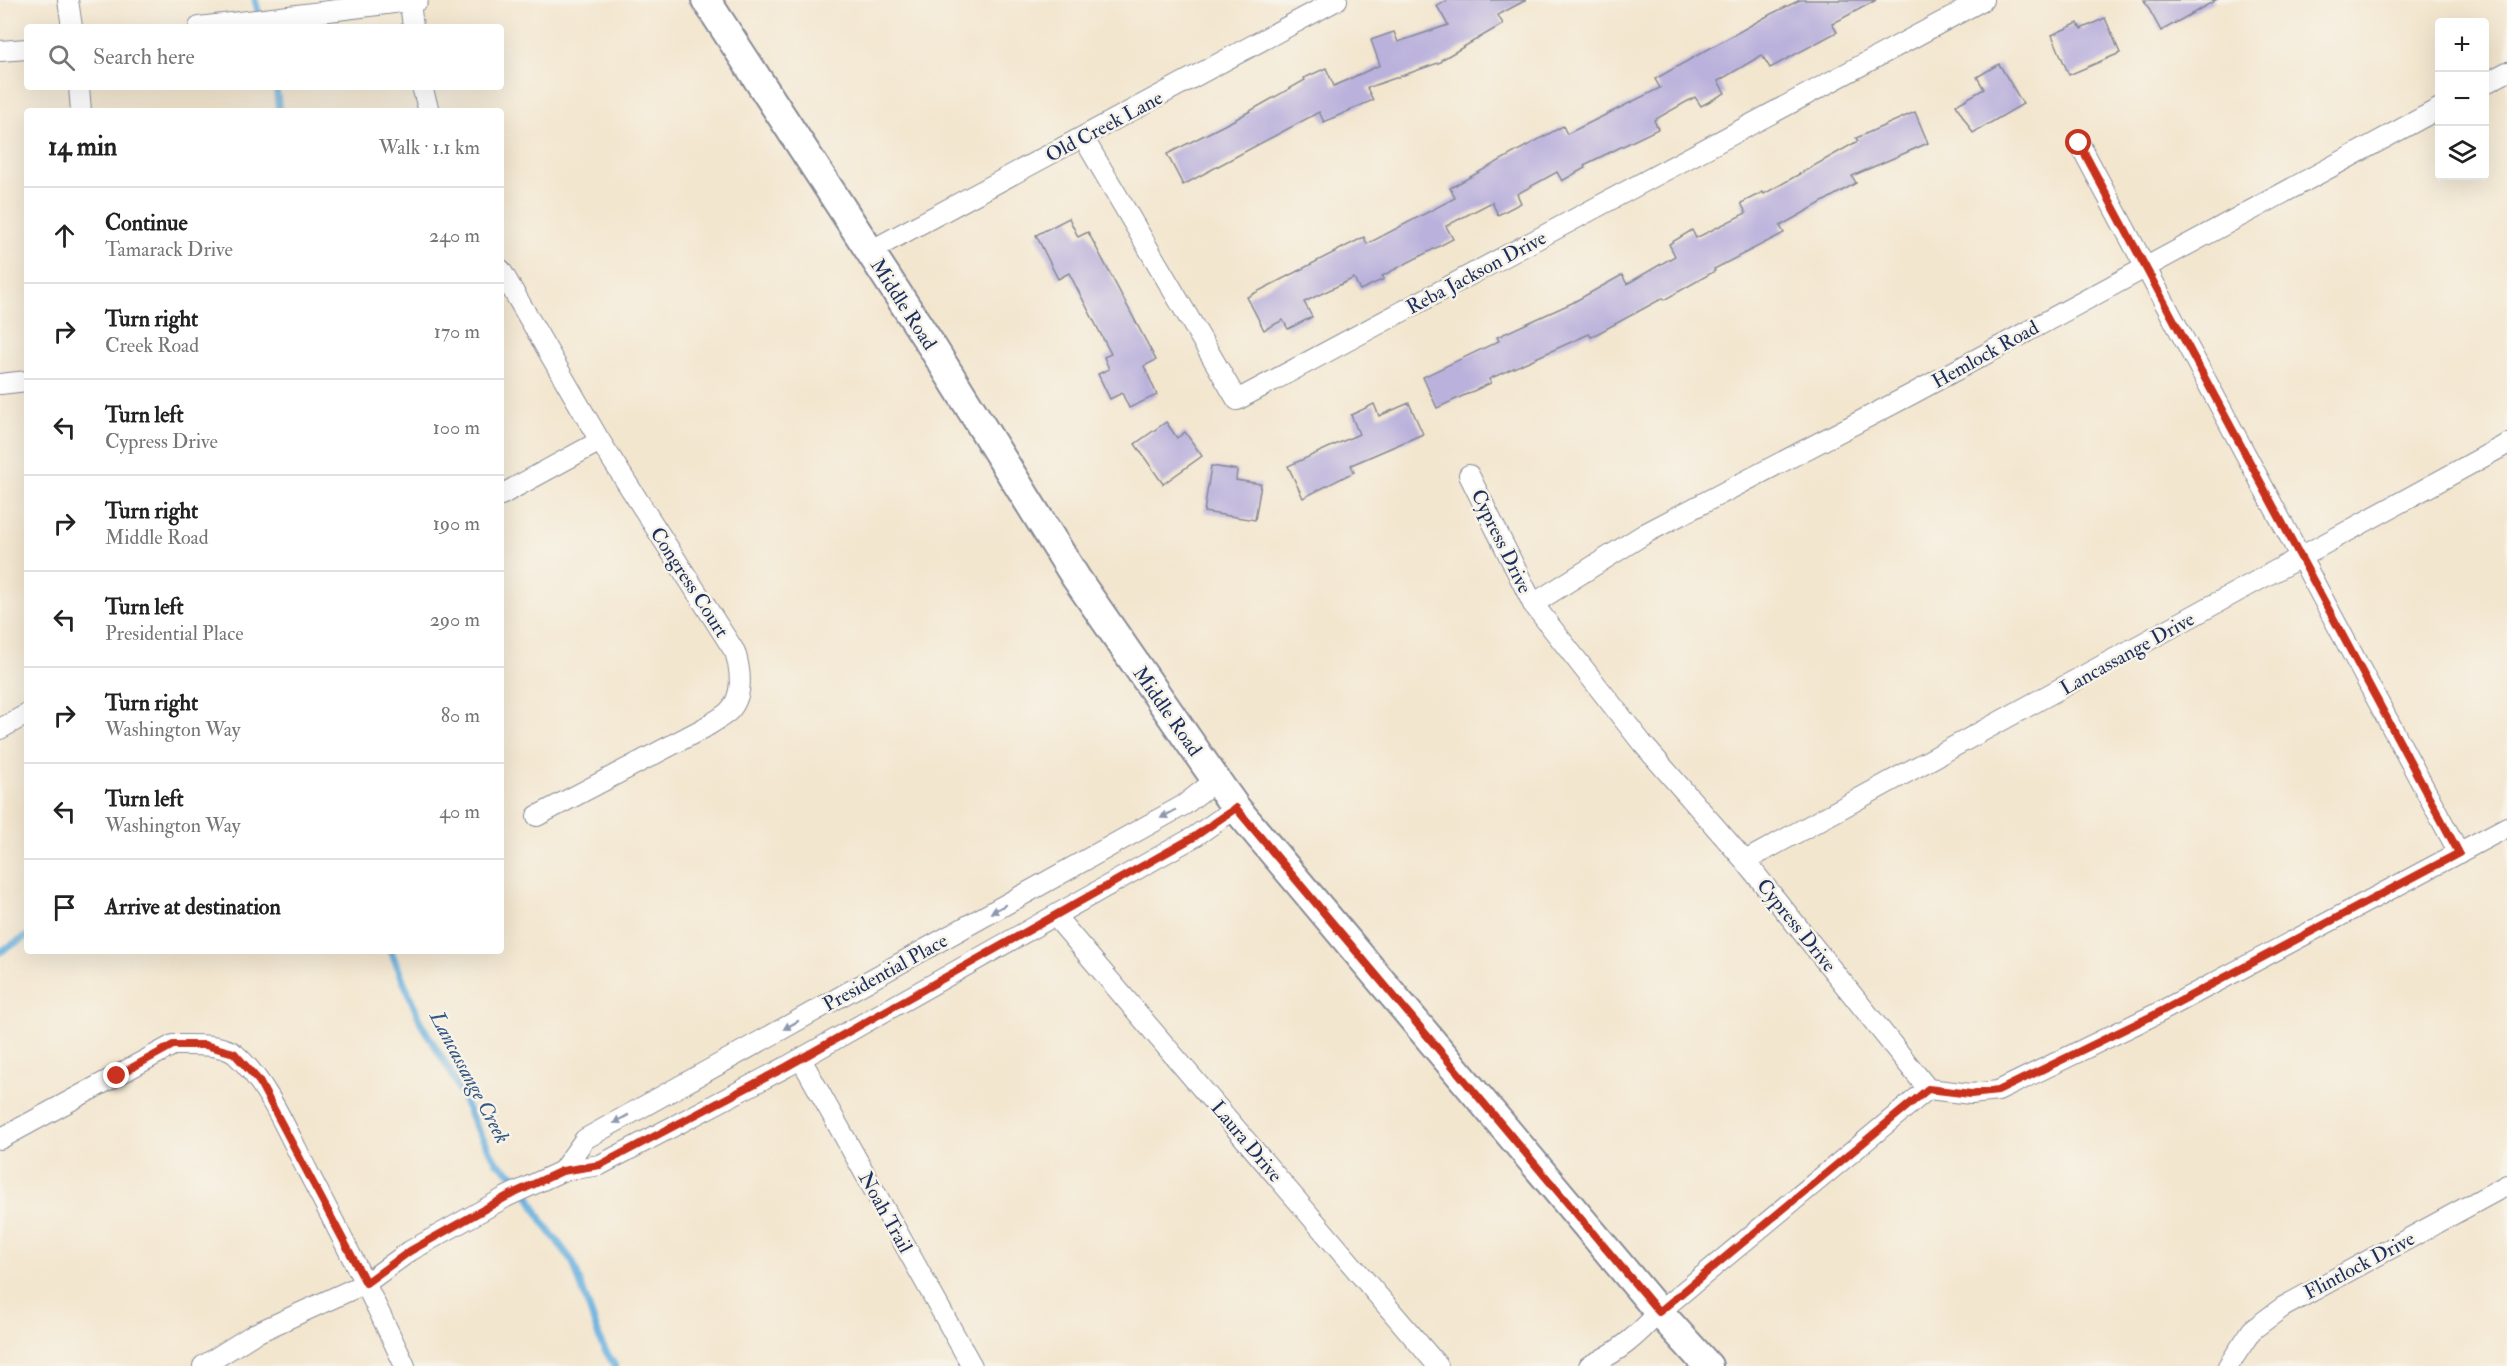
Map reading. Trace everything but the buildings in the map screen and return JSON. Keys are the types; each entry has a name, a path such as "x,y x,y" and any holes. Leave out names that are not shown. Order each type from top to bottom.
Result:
{"main road":[{"name":"Middle Road","path":"706,0 870,251 1076,578 1215,780 1236,808 1659,1312 1708,1366"}],"street":[{"path":"68,0 72,24"},
{"name":"Old Creek Lane","path":"870,251 1337,0"},
{"name":"Reba Jackson Drive","path":"1083,137 1237,400 1983,0"},
{"path":"220,24 414,1 413,24"},
{"path":"0,51 24,49"},
{"path":"2489,81 2507,72"},
{"path":"79,90 81,108"},
{"path":"423,90 428,108"},
{"name":"Hemlock Road","path":"1533,604 1646,533 1912,394 2435,110"},
{"path":"2079,143 2459,853"},
{"name":"Congress Court","path":"504,275 600,441 735,652 740,669 739,689 730,711 704,729 537,816"},
{"path":"0,384 24,381"},
{"path":"504,493 600,441"},
{"name":"Lancassange Drive","path":"1745,861 2507,444"},
{"name":"Cypress Drive","path":"1469,475 1533,604 1642,743 1745,861 1928,1089"},
{"path":"0,729 24,716"},
{"name":"Presidential Place","path":"562,1171 585,1139 1174,811 1215,780"},
{"name":"Presidential Place","path":"203,1366 254,1334 366,1283 410,1251 506,1197 562,1171 600,1165 801,1059 1194,837 1236,808"},
{"path":"1589,1366 1616,1353 1638,1335 1659,1312 1928,1089 1971,1094 1998,1091 2156,1014 2507,827"},
{"name":"Laura Drive","path":"1056,915 1438,1366"},
{"path":"0,1139 173,1045 205,1045 234,1053 259,1081 366,1283 405,1366"},
{"name":"Noah Trail","path":"801,1059 972,1366"},
{"name":"Flintlock Drive","path":"2228,1366 2252,1330 2283,1306 2507,1185"}],"waterway":[{"name":"Lancassange Creek","path":"255,0 260,18"},
{"name":"Lancassange Creek","path":"276,90 279,108"},
{"path":"0,952 24,938"},
{"name":"Lancassange Creek","path":"392,954 422,1025 453,1076 475,1125 497,1163 521,1180 542,1221 573,1262 602,1345 615,1366"}],"route":[{"path":"117,1076 173,1045 205,1045 234,1053 259,1081 366,1283 410,1251 506,1197 562,1171 600,1165 786,1067 1194,837 1236,808 1659,1312 1928,1089 1971,1094 1998,1091 2156,1014 2459,853 2079,143"}]}
